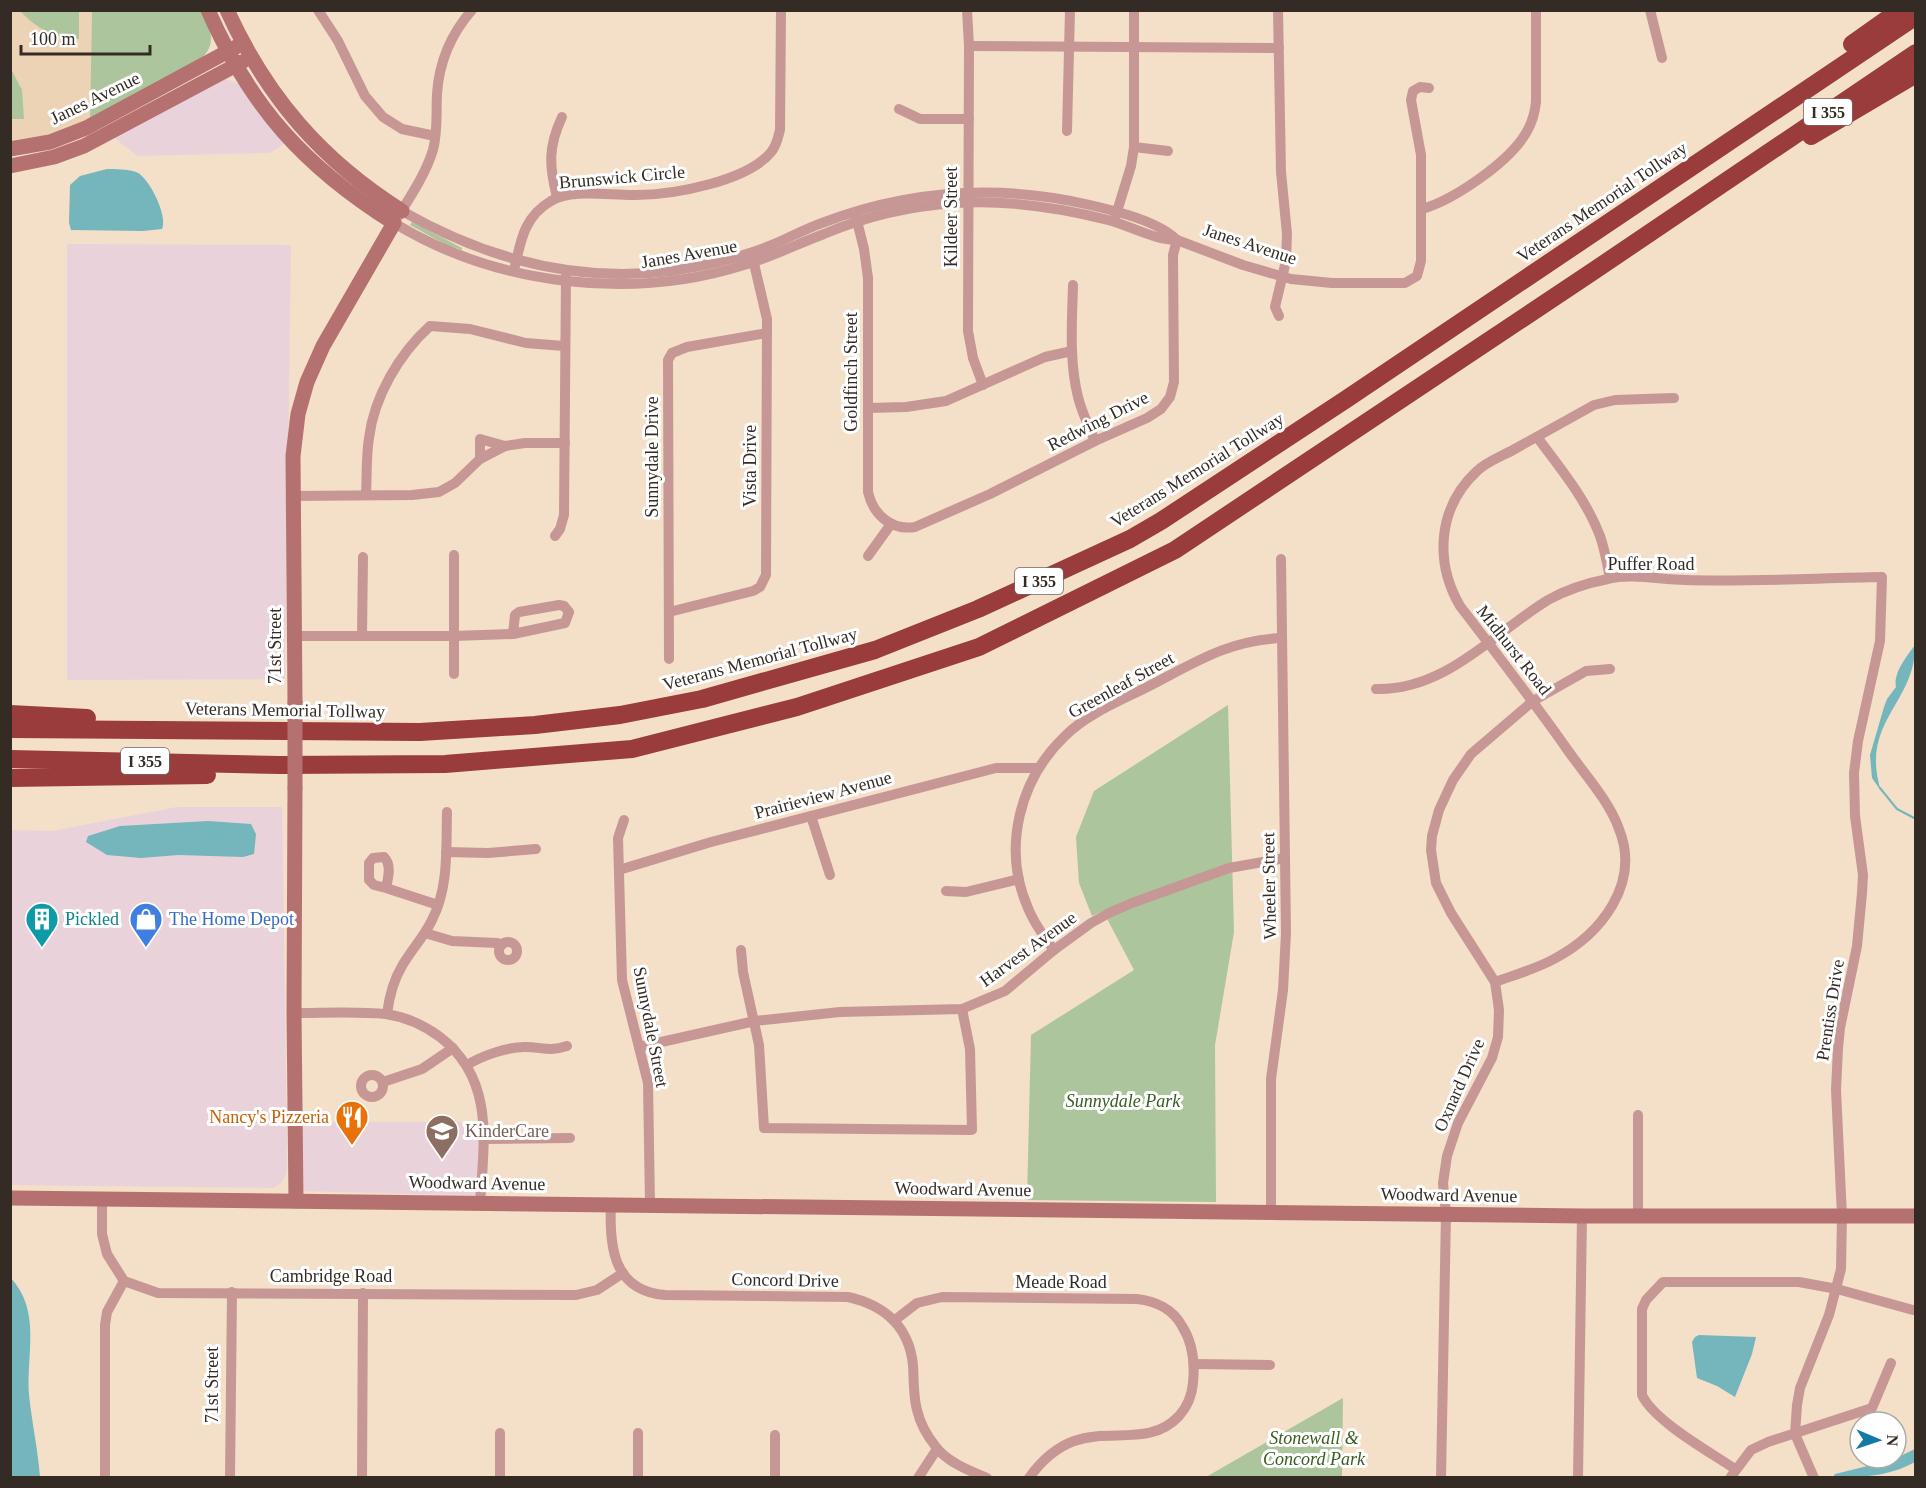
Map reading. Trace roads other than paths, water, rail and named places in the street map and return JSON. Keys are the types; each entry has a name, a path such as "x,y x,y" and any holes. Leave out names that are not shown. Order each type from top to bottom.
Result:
{"highway":[{"path":"1810,87 1833,57 1900,10"},
{"name":"Veterans Memorial Tollway","path":"10,729 420,732 535,725 620,715 702,699 875,650 978,609 1130,539 1161,521 1916,16"},
{"name":"I 355","path":"10,759 280,765 445,764 632,749 797,706 979,646 1175,550 1916,53"},
{"path":"1740,171 1779,154 1916,74"},
{"path":"10,714 128,720 157,730"},
{"path":"10,778 231,774 280,765"}],"street":[{"path":"208,10 235,65"},
{"path":"227,10 243,44"},
{"path":"398,217 429,162 435,136 438,79 442,63 452,39 472,10"},
{"name":"Brunswick Circle","path":"515,265 524,231 531,218 540,208 558,197 570,194 667,193 721,180 763,160 777,143 780,130 781,10"},
{"name":"Kildeer Street","path":"967,10 969,46 968,331 973,358 984,385"},
{"path":"1068,131 1070,10"},
{"path":"1115,217 1131,166 1134,147 1134,10"},
{"path":"1278,10 1281,172 1287,234 1286,261 1275,307 1279,316"},
{"path":"1430,87 1420,87 1413,92 1411,100 1421,155 1422,209 1442,203 1453,196 1505,157 1526,134 1536,102 1536,10"},
{"path":"1650,10 1662,58"},
{"path":"324,13 365,96 383,117 402,129 435,136"},
{"name":"Janes Avenue","path":"10,149 41,144 70,135 243,44 284,108 323,150 428,242 452,252 566,275 661,272 753,257 821,223 856,217 916,197 969,197 1001,192 1050,197 1169,232 1177,240 1282,278 1317,283 1405,283 1417,276 1421,261 1422,209"},
{"path":"969,46 1279,48"},
{"name":"Janes Avenue","path":"10,166 54,158 84,146 250,57"},
{"name":"Janes Avenue","path":"235,65 264,109 306,158 352,196 398,217"},
{"path":"899,109 920,119 969,119"},
{"path":"558,197 551,172 550,158 556,129 562,117"},
{"path":"1134,147 1168,151"},
{"name":"71st Street","path":"296,1201 293,496 295,434 307,382 323,346 398,217"},
{"name":"Goldfinch Street","path":"856,217 864,249 867,278 868,492 875,510 891,524"},
{"name":"Redwing Drive","path":"891,524 908,528 915,527 990,494 1095,441 1147,418 1161,409 1172,392 1174,382 1173,255 1177,240"},
{"name":"Vista Drive","path":"669,612 753,591 760,587 766,575 767,333 765,308 753,257"},
{"path":"555,536 560,530 563,516 566,275"},
{"path":"1073,285 1072,351 1078,398 1095,441"},
{"path":"366,494 369,437 379,402 400,361 428,322 477,330 526,343 564,346"},
{"name":"Sunnydale Drive","path":"669,659 668,360 672,353 687,347 767,333"},
{"path":"868,408 906,408 934,404 958,397 1045,357 1072,351"},
{"name":"Midhurst Road","path":"1495,982 1554,959 1594,932 1615,903 1625,871 1623,838 1613,815 1533,701 1460,606 1448,583 1443,555 1444,528 1459,492 1478,469 1601,402 1674,398"},
{"path":"1537,437 1590,513 1601,539 1610,578"},
{"path":"480,459 480,439 505,446"},
{"path":"293,496 412,495 438,492 455,483 480,459 505,446 524,443 565,443"},
{"path":"868,556 891,524"},
{"path":"454,555 454,674"},
{"path":"362,636 363,556"},
{"name":"Wheeler Street","path":"1271,1212 1271,1079 1285,962 1281,559"},
{"name":"Puffer Road","path":"1376,689 1409,684 1453,668 1549,600 1570,590 1610,578 1706,580 1882,577"},
{"name":"Prentiss Drive","path":"1814,1478 1795,1434 1797,1405 1800,1388 1829,1315 1840,1269 1842,1216 1836,1090 1838,1048 1857,946 1863,875 1855,816 1854,773 1858,741 1880,640 1882,577"},
{"path":"295,636 513,634 561,625 567,621 568,612 564,606 559,605 519,612 515,615 513,634"},
{"name":"Greenleaf Street","path":"1054,950 1028,908 1019,879 1015,850 1017,825 1023,801 1038,768 1065,735 1101,711 1229,646 1258,639 1282,638"},
{"name":"Oxnard Drive","path":"1441,1478 1446,1214 1443,1183 1451,1139 1492,1058 1498,1037 1499,1010 1495,982 1440,893 1432,861 1432,836 1446,793 1462,765 1472,754 1533,701 1586,671 1610,669"},
{"name":"Prairieview Avenue","path":"619,870 711,842 996,768 1038,768"},
{"path":"387,1014 389,1000 402,966 425,933 438,905 443,888 447,812"},
{"path":"811,816 830,875"},
{"name":"Sunnydale Street","path":"624,820 618,838 622,980 649,1094 650,1205"},
{"path":"446,852 488,853 536,849"},
{"name":"Harvest Avenue","path":"639,1047 755,1021 840,1012 962,1010 1005,991 1091,923 1132,903 1229,868 1285,858"},
{"path":"946,891 966,892 1019,879"},
{"path":"386,888 438,905"},
{"path":"425,933 452,941 502,945"},
{"path":"741,950 743,972 759,1045 764,1128 972,1130 970,1048 962,1010"},
{"path":"294,1013 387,1014 413,1020 432,1030 453,1048 466,1065 481,1098 484,1139 480,1203"},
{"path":"466,1065 477,1059 518,1048 553,1050 567,1046"},
{"path":"383,1082 422,1069 453,1048"},
{"path":"1638,1115 1638,1215"},
{"path":"484,1139 570,1138"},
{"name":"Woodward Avenue","path":"10,1198 1582,1216 1916,1216"},
{"path":"102,1199 104,1245 124,1281 107,1312 105,1325 105,1478"},
{"path":"611,1204 611,1242 615,1259 623,1273"},
{"path":"1578,1478 1582,1216"},
{"name":"Cambridge Road","path":"124,1281 158,1293 576,1295 597,1290 623,1273"},
{"name":"Concord Drive","path":"623,1273 641,1288 659,1295 848,1297 869,1303 886,1312 895,1320 912,1356 914,1393 923,1426 937,1449 966,1469 987,1478"},
{"path":"1891,1363 1872,1408 1768,1442 1751,1450 1732,1473 1660,1417 1645,1402 1642,1395 1642,1309 1646,1299 1663,1282 1798,1282 1837,1289 1912,1310"},
{"name":"71st Street","path":"230,1478 232,1292"},
{"path":"362,1478 363,1293"},
{"name":"Meade Road","path":"895,1320 917,1303 942,1297 1146,1300 1178,1317 1190,1339 1195,1364"},
{"path":"1029,1478 1048,1456 1065,1444 1078,1439 1140,1436 1164,1429 1182,1413 1190,1399 1195,1364 1270,1365"},
{"path":"500,1433 500,1478"},
{"path":"638,1433 638,1478"},
{"path":"775,1435 775,1478"},
{"path":"918,1478 937,1449"}],"water":[{"path":"107,169 129,170 141,175 152,189 160,207 162,229 71,230 69,223 70,185 80,176"},
{"path":"1915,645 1913,665 1907,683 1882,730 1877,747 1876,767 1881,791 1872,778 1870,755 1887,699 1896,687 1899,670"},
{"path":"208,821 251,824 256,834 254,854 243,857 178,855 141,858 107,855 86,842 88,836 120,826"},
{"path":"10,1277 20,1290 29,1318 29,1395 40,1477 11,1477"},
{"path":"1699,1335 1756,1337 1752,1354 1735,1397 1697,1378 1692,1342"},
{"path":"1915,1449 1915,1462 1908,1466 1908,1452"},
{"path":"1851,1470 1896,1470 1854,1477 1833,1477 1835,1474"}],"waterway":[{"path":"1880,788 1897,809 1916,819"}],"place":[{"name":"Pickled","path":"42,948"},
{"name":"The Home Depot","path":"146,948"},
{"name":"Nancy's Pizzeria","path":"352,1146"},
{"name":"KinderCare","path":"442,1160"}],"park label":[{"name":"Sunnydale Park","path":"1123,1101"},
{"name":"Stonewall & Concord Park","path":"1314,1448"}]}
